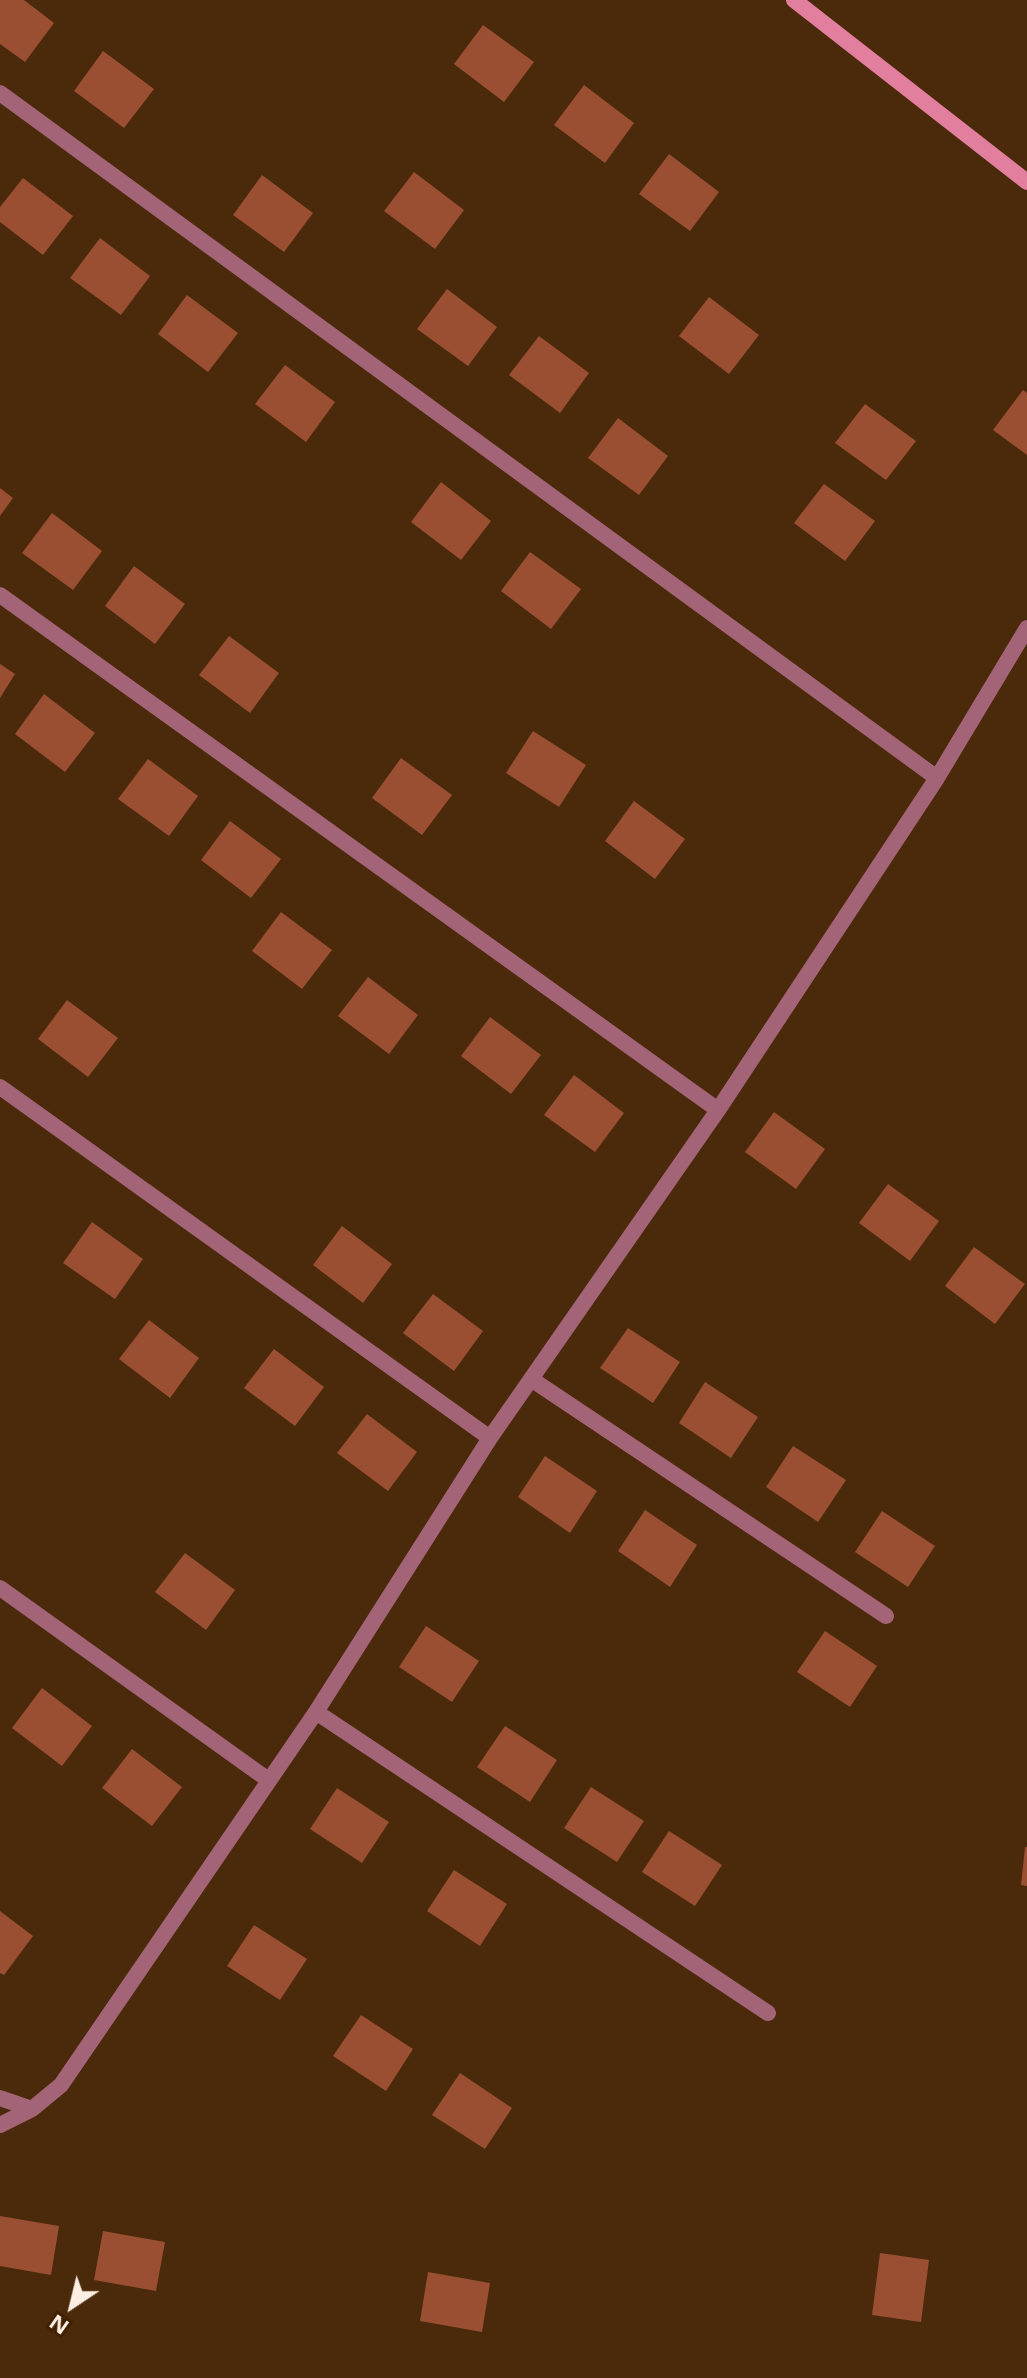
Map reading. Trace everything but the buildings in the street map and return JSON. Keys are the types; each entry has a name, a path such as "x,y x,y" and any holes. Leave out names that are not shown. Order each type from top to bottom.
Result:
{"main road":[{"path":"794,0 1027,182"}],"street":[{"path":"0,93 937,778"},
{"path":"0,595 718,1110"},
{"path":"0,2125 32,2109 61,2085 267,1779 316,1712 490,1438 718,1110 937,778 1027,628"},
{"path":"0,1087 490,1438"},
{"path":"531,1379 886,1616"},
{"path":"0,1588 267,1779"},
{"path":"316,1712 768,2013"},
{"path":"0,2098 32,2109"}]}
